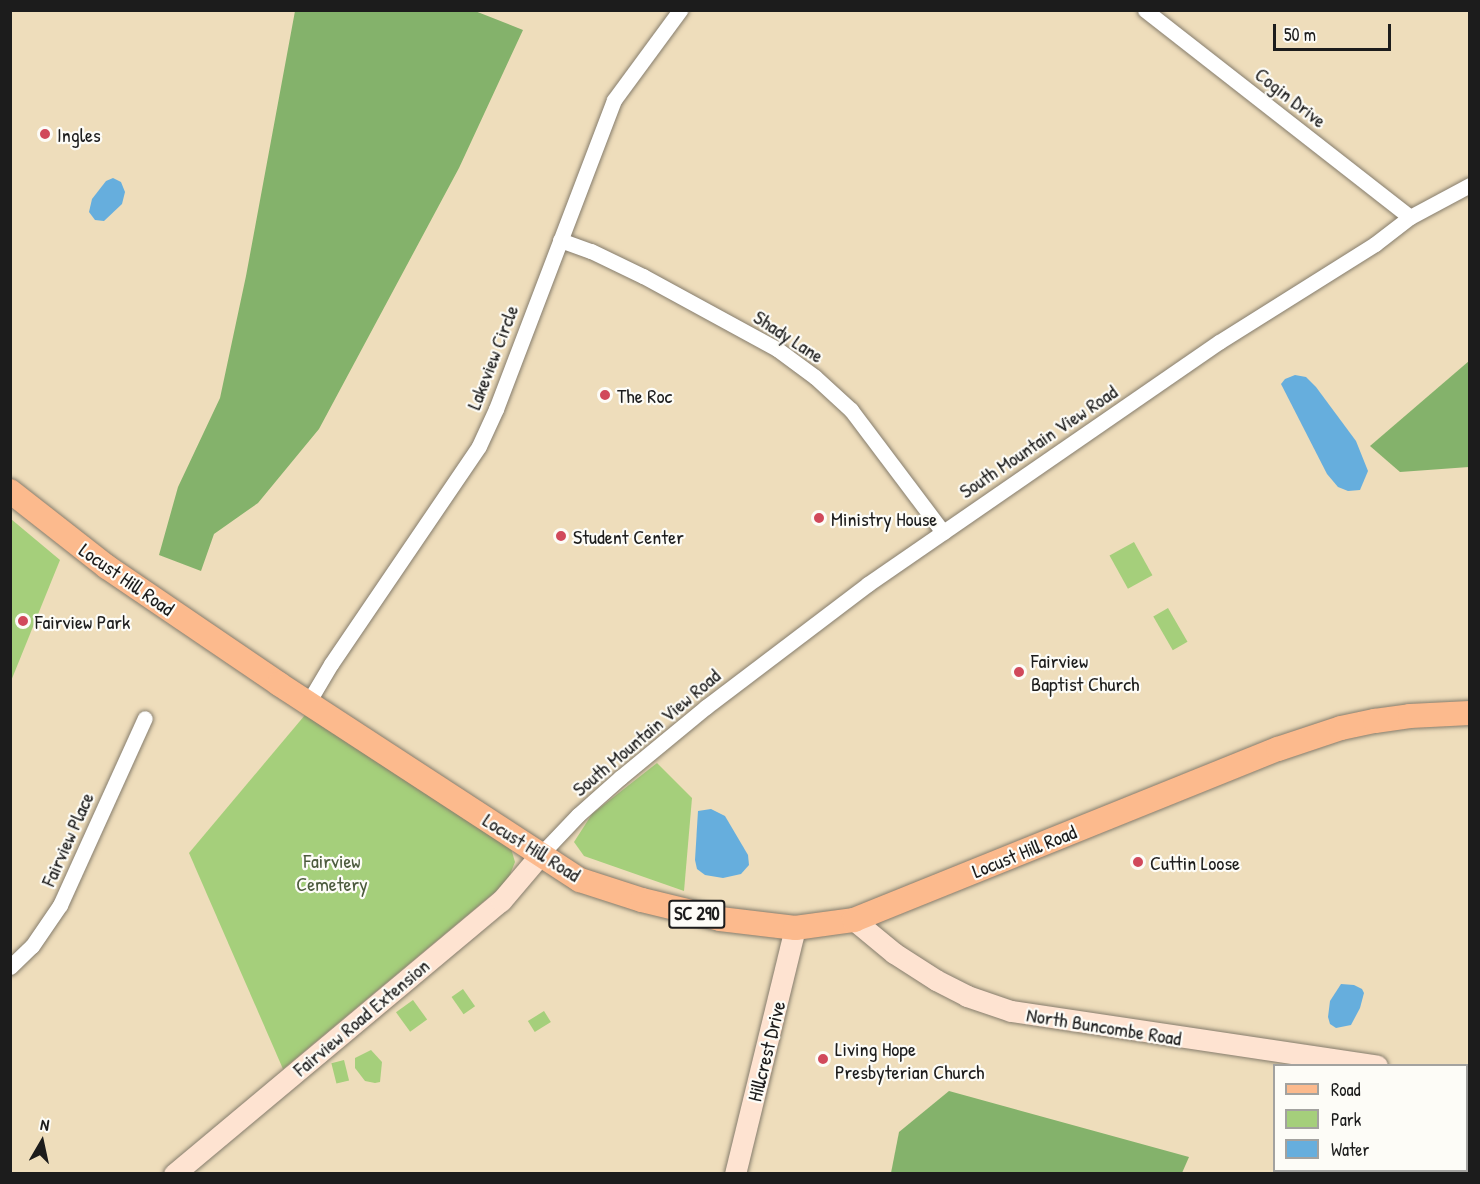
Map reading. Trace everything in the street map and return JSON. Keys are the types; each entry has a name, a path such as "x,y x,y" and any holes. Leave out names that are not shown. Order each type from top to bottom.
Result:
{"main road":[{"name":"Locust Hill Road","path":"10,491 107,567 279,684 309,701 580,880 642,900 720,919 795,928 854,920 1278,749 1341,728 1410,716 1470,713"}],"street":[{"name":"Lakeview Circle","path":"309,701 338,654 479,446 614,100 680,10"},
{"name":"Cogin Drive","path":"1145,10 1410,217"},
{"name":"South Mountain View Road","path":"540,855 612,784 706,707 839,605 1219,342 1375,244 1410,217 1470,185"},
{"name":"Shady Lane","path":"560,240 591,251 643,276 777,349 815,376 851,410 943,532"},
{"name":"Fairview Place","path":"10,967 32,946 60,905 145,718"},
{"name":"Fairview Road Extension","path":"174,1173 501,901 540,855"},
{"name":"North Buncombe Road","path":"854,920 894,953 936,980 967,996 1011,1011 1369,1064"},
{"name":"Hillcrest Drive","path":"735,1173 795,928"}],"green space":[{"path":"295,11 475,11 523,30 459,168 319,429 258,503 214,534 201,571 159,555 178,487 220,398 246,276"},
{"path":"1469,361 1469,467 1400,472 1370,446"},
{"name":"Fairview Park","path":"11,519 60,560 11,681"},
{"path":"1134,542 1152,575 1128,589 1110,556"},
{"path":"1168,608 1188,642 1173,650 1153,616"},
{"name":"Fairview Cemetery","path":"305,715 510,845 515,862 507,882 283,1069 189,853"},
{"path":"657,763 692,798 684,891 584,856 574,842 592,814"},
{"path":"463,989 475,1006 464,1014 452,997"},
{"path":"413,1000 427,1019 410,1032 396,1012"},
{"path":"544,1011 551,1022 535,1032 528,1021"},
{"path":"371,1050 382,1062 380,1082 375,1083 365,1081 355,1068 355,1058"},
{"path":"344,1060 349,1080 336,1084 331,1063"},
{"path":"949,1091 1189,1157 1182,1173 891,1173 899,1132"}],"water":[{"path":"113,178 121,182 125,192 122,204 104,221 95,220 89,212 92,199 106,181"},
{"path":"1295,375 1306,377 1316,387 1356,441 1368,471 1360,490 1348,491 1338,487 1327,474 1281,384 1285,379"},
{"path":"711,809 725,816 748,855 749,865 741,874 723,878 705,875 697,869 695,860 698,811"},
{"path":"1341,984 1354,985 1362,989 1364,993 1360,1008 1351,1025 1336,1028 1330,1024 1328,1017 1330,1001"}],"place":[{"name":"Ingles","path":"45,134"},
{"name":"The Roc","path":"605,395"},
{"name":"Ministry House","path":"819,518"},
{"name":"Student Center","path":"561,536"},
{"name":"Fairview Park","path":"23,621"},
{"name":"Fairview Baptist Church","path":"1019,672"},
{"name":"Cuttin Loose","path":"1138,862"},
{"name":"Living Hope Presbyterian Church","path":"823,1059"}]}
